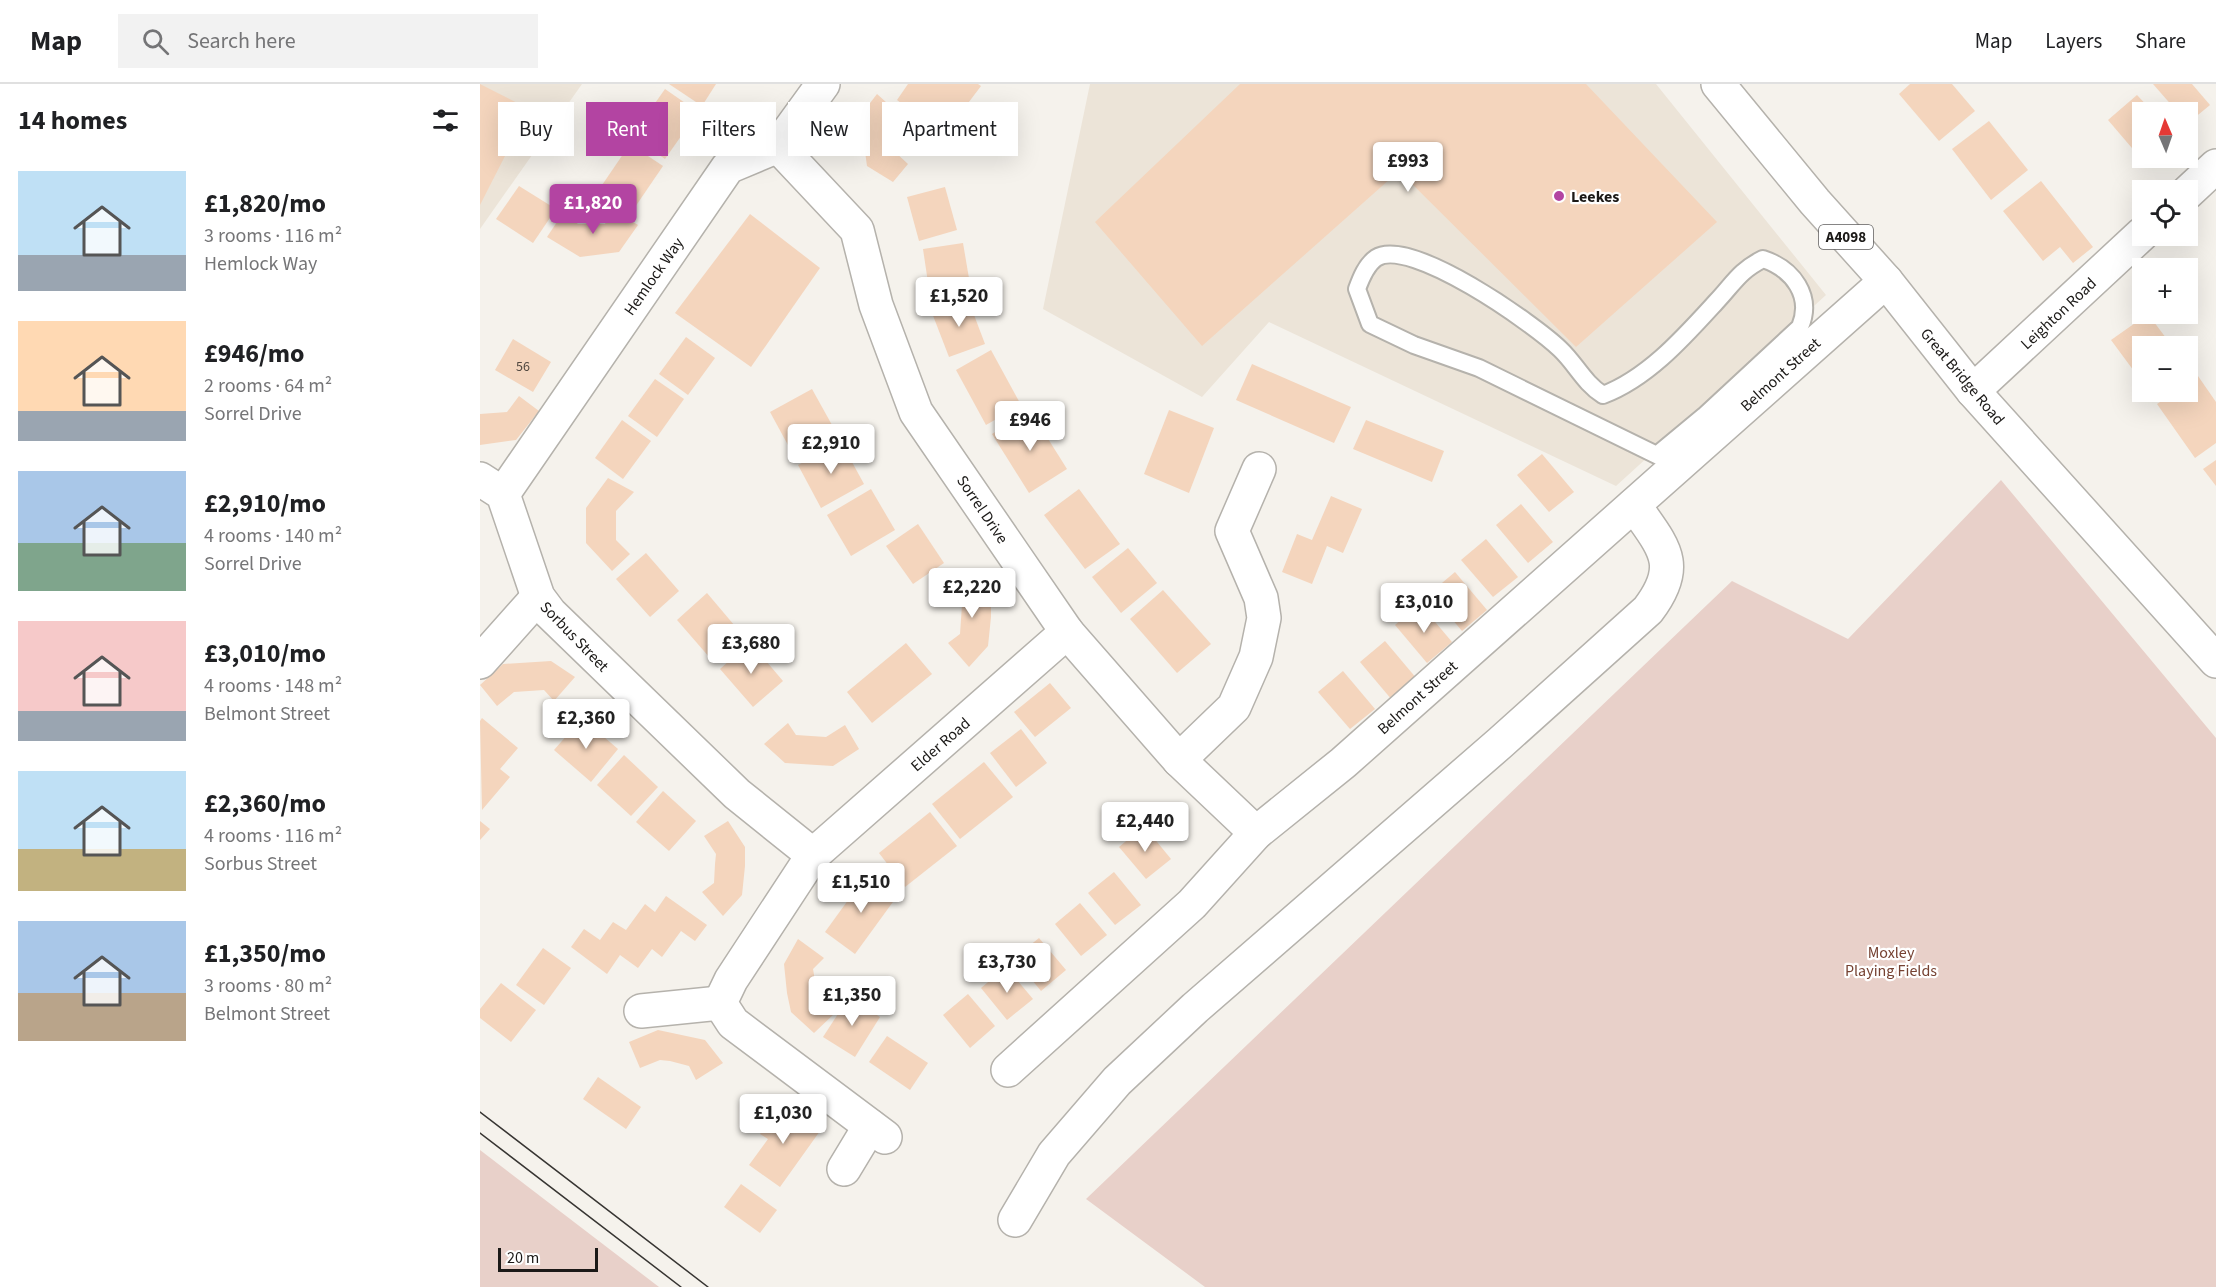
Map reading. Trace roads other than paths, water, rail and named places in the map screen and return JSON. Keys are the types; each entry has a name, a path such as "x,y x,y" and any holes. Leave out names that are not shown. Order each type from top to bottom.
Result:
{"street":[{"path":"778,146 823,84"},
{"name":"Great Bridge Road","path":"1718,84 1815,202 1886,281 1973,391 2216,661"},
{"name":"Hemlock Way","path":"492,486 728,167 778,146"},
{"name":"Sorrel Drive","path":"778,146 857,230 876,305 916,412 1067,632 1179,760 1256,833"},
{"path":"2198,183 2216,166"},
{"name":"Leighton Road","path":"1973,391 2132,243"},
{"name":"Belmont Street","path":"1008,1070 1192,904 1256,833 1343,763 1634,505 1668,461 1886,281"},
{"path":"1179,760 1234,708 1256,657 1264,618 1261,598 1232,531 1258,469"},
{"name":"Sorbus Street","path":"492,486 538,597 550,613 736,794 813,855"},
{"path":"1015,1220 1054,1154 1117,1081 1195,1008 1500,743 1648,610 1662,591 1668,568 1661,545 1634,505"},
{"path":"480,662 538,597"},
{"name":"Elder Road","path":"720,1003 731,980 813,855 1067,632"},
{"path":"641,1011 720,1003 733,1023 877,1132 844,1169"}],"lane":[{"path":"1398,254 1443,272 1522,317 1562,351 1590,387 1604,395 1627,387 1666,354 1719,299 1733,279 1748,267 1763,259 1780,265 1803,295 1806,312 1800,327 1704,416 1668,461 1479,368 1414,345 1370,324 1357,289 1363,274 1377,258 1398,254"}],"tram line":[{"path":"480,1112 708,1287"},
{"path":"480,1133 681,1287"}],"place":[{"name":"Leekes","path":"1559,196"}],"park label":[{"name":"Moxley Playing Fields","path":"1891,961"}]}
